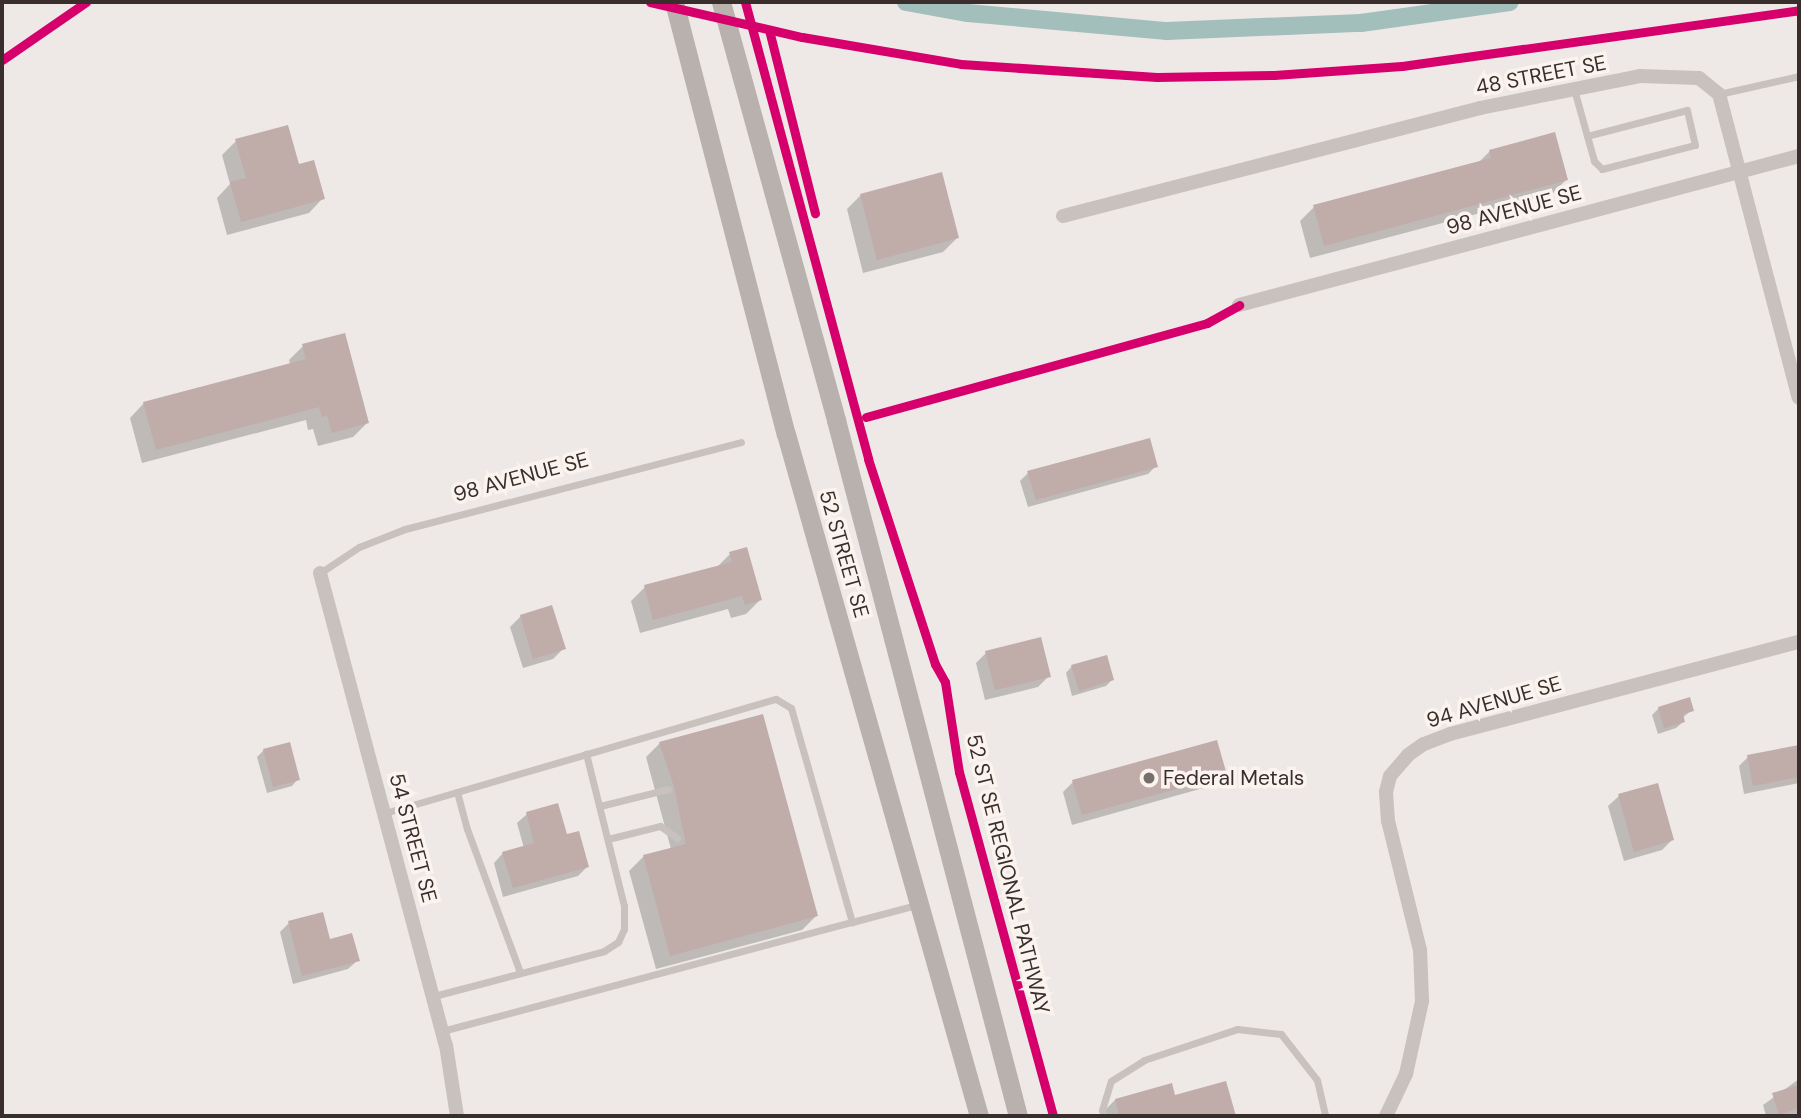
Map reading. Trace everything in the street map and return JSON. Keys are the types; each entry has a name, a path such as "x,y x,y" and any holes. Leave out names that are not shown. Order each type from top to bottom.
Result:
{"main road":[{"name":"52 STREET SE","path":"674,2 786,434 979,1116"},
{"name":"52 STREET SE","path":"721,2 742,88 836,421 1018,1116"}],"street":[{"name":"48 STREET SE","path":"1063,216 1480,108 1640,76 1679,75 1699,78 1719,94"},
{"path":"1719,94 1796,377 1799,398"},
{"name":"98 AVENUE SE","path":"1239,305 1799,156"},
{"name":"54 STREET SE","path":"320,573 442,1031 457,1116"},
{"name":"94 AVENUE SE","path":"1386,1116 1406,1074 1422,1001 1420,950 1388,821 1386,793 1390,776 1408,755 1424,744 1450,734 1799,642"}],"lane":[{"path":"1719,94 1799,76"},
{"path":"1574,89 1587,136 1594,161 1602,169 1695,145 1687,110 1587,136"},
{"name":"98 AVENUE SE","path":"320,573 359,547 405,529 741,442"},
{"path":"385,813 776,699 791,708 852,922"},
{"path":"433,996 604,951 618,942 624,929 624,906 586,754"},
{"path":"600,806 668,789"},
{"path":"457,792 520,972"},
{"path":"608,839 660,826 677,838"},
{"path":"442,1031 919,904"},
{"path":"1104,1116 1102,1110 1111,1081 1144,1060 1237,1029 1281,1034 1317,1080 1324,1116"}],"building":[{"path":"288,125 299,164 314,160 325,199 241,222 230,182 246,178 235,139"},
{"path":"1555,132 1568,180 1324,246 1313,205 1491,158 1489,150"},
{"path":"942,172 959,238 877,260 860,194"},
{"path":"345,333 369,423 332,433 327,416 322,417 319,407 156,450 143,402 306,359 302,344"},
{"path":"1150,438 1158,467 1036,500 1027,471"},
{"path":"747,547 762,600 745,605 742,596 653,620 644,585 732,562 729,552"},
{"path":"552,605 566,649 533,659 520,615"},
{"path":"1041,637 1051,677 995,690 985,651"},
{"path":"1107,655 1114,680 1079,691 1071,665"},
{"path":"1690,697 1694,711 1683,714 1685,722 1664,728 1658,707"},
{"path":"763,714 818,916 670,956 643,855 686,844 674,787 659,742"},
{"name":"Federal Metals","path":"1217,740 1227,775 1082,815 1072,780"},
{"path":"290,742 300,780 273,787 263,749"},
{"path":"1799,745 1799,777 1753,786 1747,755"},
{"path":"1658,783 1674,840 1634,852 1618,794"},
{"path":"558,803 567,834 579,831 589,867 513,888 502,852 534,843 526,812"},
{"path":"323,912 330,939 352,933 360,961 302,976 288,921"},
{"path":"1226,1081 1236,1116 1119,1116 1115,1099 1172,1083 1175,1095"},
{"path":"1799,1085 1799,1108 1779,1115 1772,1093"}],"waterway":[{"path":"906,2 968,13 1167,31 1361,23 1510,2"}],"cycle path":[{"path":"2,60 86,2"},
{"path":"650,2 802,37 961,64 1157,77 1274,75 1402,66 1799,10"},
{"name":"52 ST SE REGIONAL PATHWAY","path":"745,2 868,459 935,664 945,682 959,772 1053,1116"},
{"path":"769,30 815,213"},
{"path":"866,417 1207,323 1239,305"}],"place":[{"name":"Federal Metals","path":"1149,778"}]}
